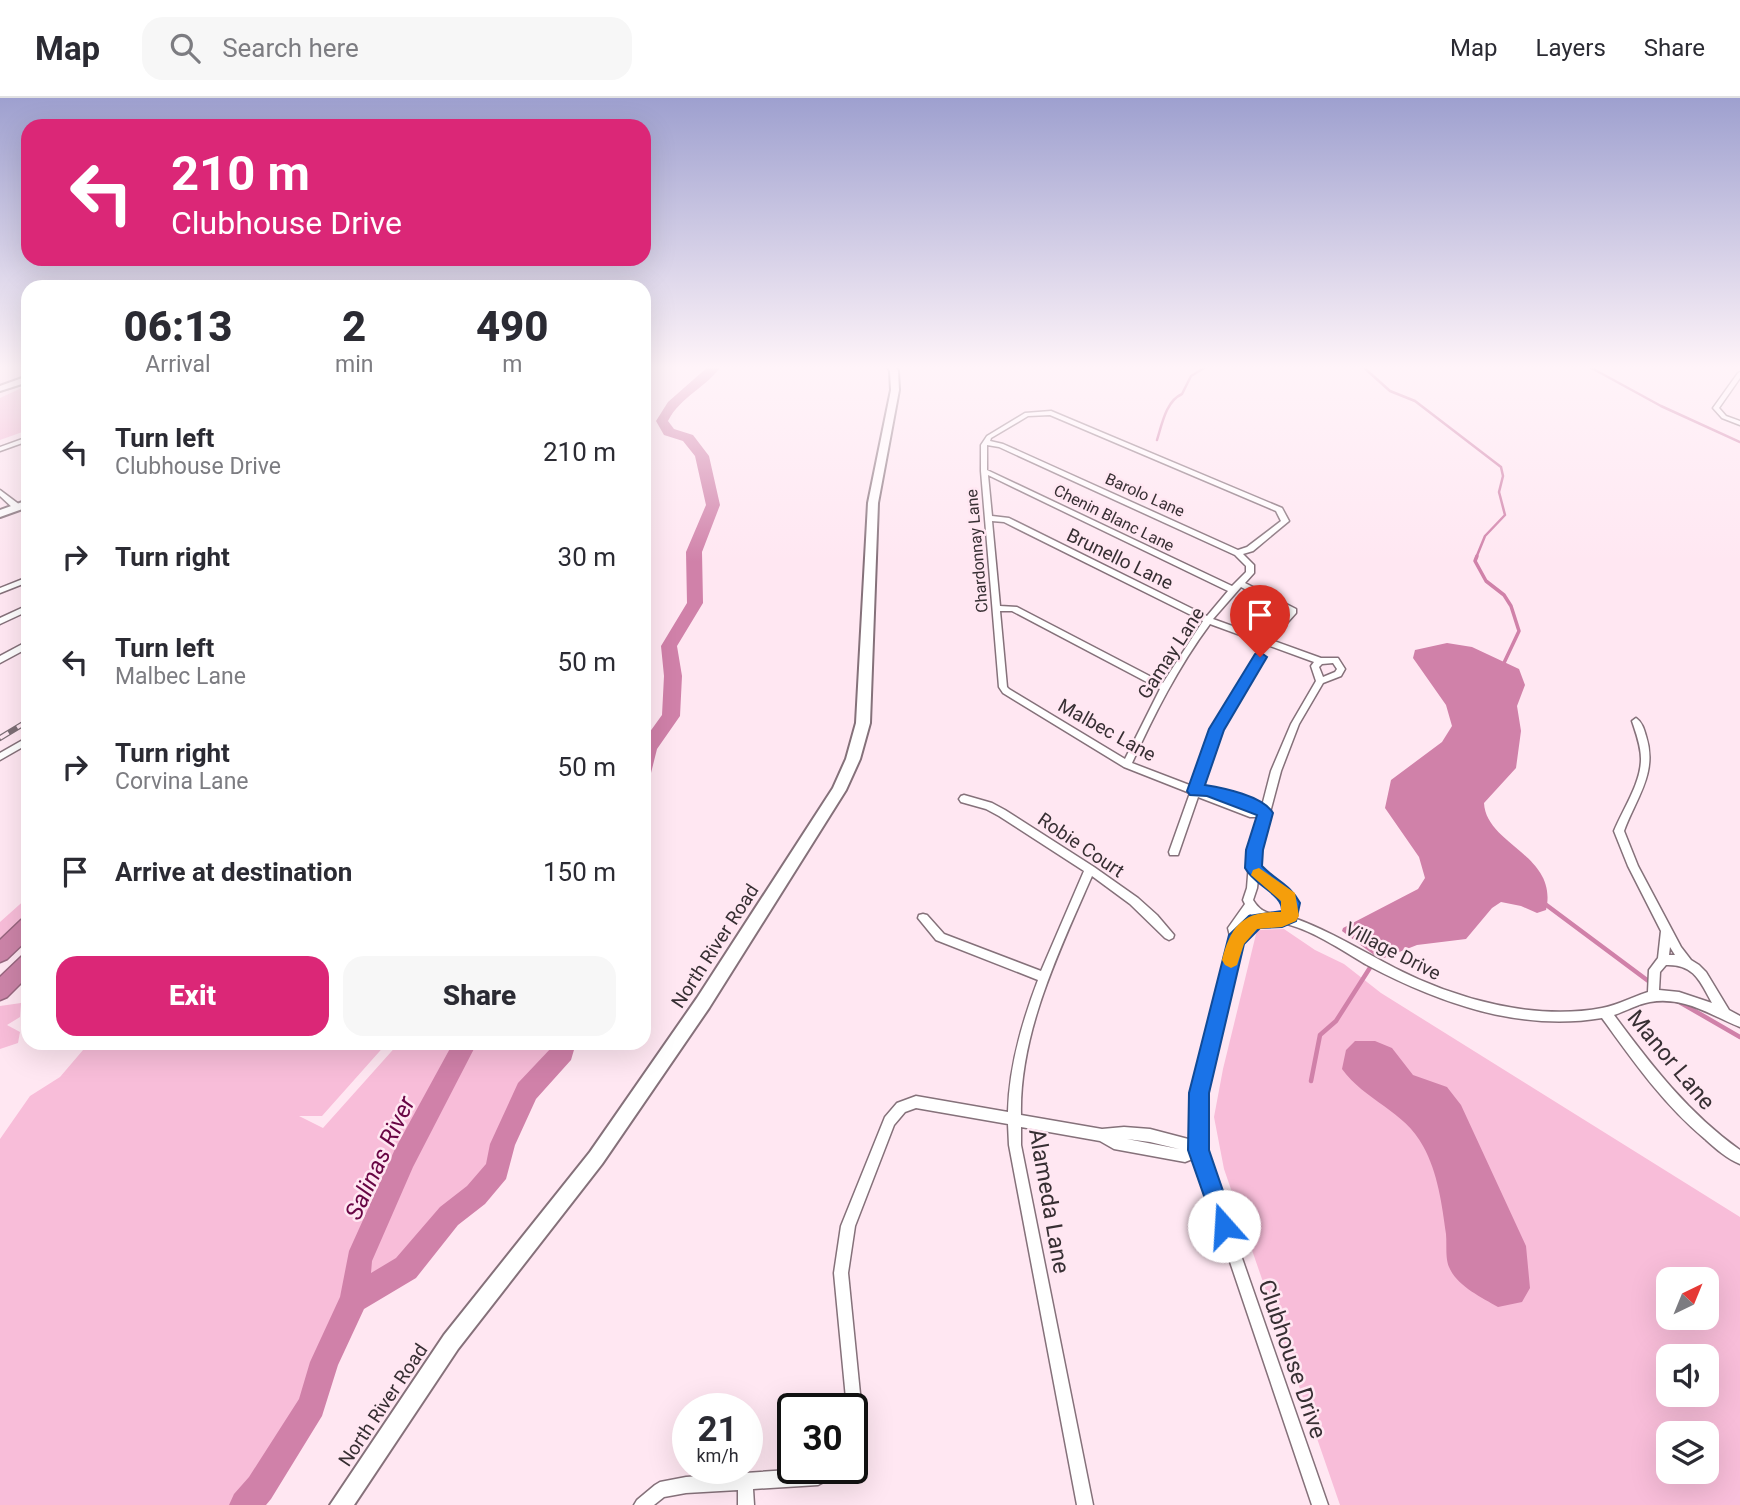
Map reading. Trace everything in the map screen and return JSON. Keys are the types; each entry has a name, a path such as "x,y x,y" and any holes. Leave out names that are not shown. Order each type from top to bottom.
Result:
{"highway":[{"path":"0,953 21,933"},
{"path":"0,991 21,970"}],"main road":[{"name":"North River Road","path":"341,1505 452,1342 596,1158 703,1003 839,790 853,759 863,723 873,503 886,431"},
{"path":"0,514 21,506"}],"street":[{"path":"985,442 1001,431"},
{"path":"1093,431 1279,510 1285,521 1250,549 1238,553"},
{"path":"0,449 21,442"},
{"name":"Chardonnay Lane","path":"985,442 984,471 1003,687 1006,691"},
{"name":"Barolo Lane","path":"985,442 1001,445 1238,553 1250,565"},
{"name":"Chenin Blanc Lane","path":"984,471 1293,611 1276,630"},
{"path":"0,492 21,504"},
{"name":"Brunello Lane","path":"989,518 1006,520 1208,620 1237,631 1240,635 1317,663"},
{"name":"Gamay Lane","path":"1127,765 1164,687 1208,620 1250,573 1250,565"},
{"path":"0,591 21,582"},
{"path":"997,608 1014,609 1164,687"},
{"path":"0,621 21,611"},
{"path":"0,660 21,648"},
{"path":"1174,852 1217,729 1260,657"},
{"path":"1335,660 1341,669 1338,674 1320,681 1317,663 1335,660"},
{"name":"Clubhouse Drive","path":"1320,681 1294,724 1276,771 1255,850 1250,906 1233,928 1236,940 1199,1093 1198,1150 1320,1505"},
{"name":"Malbec Lane","path":"1006,691 1127,765 1254,814 1265,813"},
{"path":"1636,721 1648,759 1641,786 1626,807 1619,831 1633,866 1677,950 1706,978 1716,1001 1725,1013"},
{"path":"0,757 21,744"},
{"name":"Robie Court","path":"964,799 989,806 1089,871 1136,903 1169,935"},
{"path":"1236,940 1251,923 1290,916 1291,903 1285,893 1268,884 1254,868"},
{"name":"Alameda Lane","path":"1085,1505 1013,1120 1022,1042 1044,977 1089,871"},
{"path":"1252,888 1268,884"},
{"name":"Village Drive","path":"1291,903 1298,913 1323,934"},
{"path":"1250,906 1267,919"},
{"path":"923,918 940,937 1044,977"},
{"name":"Village Drive","path":"1282,919 1323,934 1410,982 1449,998 1495,1010 1572,1016 1605,1013 1661,994 1725,1013 1740,1022"},
{"path":"1653,996 1655,974 1663,960 1666,928"},
{"path":"1663,960 1674,958 1687,962"},
{"name":"Village Drive","path":"1655,974 1662,985 1680,998"},
{"path":"1699,1004 1708,999 1710,985"},
{"name":"Manor Lane","path":"1605,1013 1644,1066 1681,1109 1721,1146 1740,1158"},
{"path":"853,1393 841,1273 848,1226 889,1121 901,1107 916,1102 1102,1135 1114,1143 1185,1156 1198,1150"},
{"path":"642,1505 660,1490 711,1484"},
{"path":"745,1484 746,1505"}],"shaded area":[{"path":"0,431 21,431 21,432 0,440"},
{"path":"1447,643 1472,647 1519,669 1525,685 1517,706 1521,731 1516,768 1484,803 1496,830 1533,863 1542,876 1547,891 1546,910 1537,913 1501,902 1492,908 1466,939 1417,945 1384,958 1374,955 1342,931 1343,928 1418,889 1425,878 1419,857 1385,808 1391,780 1442,742 1452,726 1446,705 1413,658 1415,650"},
{"path":"21,903 21,926 0,939 0,922"},
{"path":"1284,929 1315,950 1344,964 1381,993 1740,1217 1740,1505 1340,1505 1224,1169 1214,1117 1257,930"},
{"path":"21,1003 20,1017 7,1025 20,1032 18,1043 0,1049 0,1006"},
{"path":"1355,1041 1375,1041 1392,1048 1413,1075 1447,1087 1461,1105 1526,1246 1530,1288 1522,1302 1498,1307 1470,1290 1453,1274 1447,1259 1439,1189 1423,1146 1406,1124 1361,1089 1342,1069 1346,1050"},
{"path":"83,1050 381,1050 322,1116 299,1116 323,1128 393,1050 554,1050 517,1100 497,1142 492,1165 476,1187 441,1217 417,1246 387,1273 352,1291 331,1330 301,1408 253,1486 231,1505 0,1505 0,1139 30,1096 60,1077"}],"waterway":[{"name":"Salinas River","path":"651,744 671,716 673,676 669,646 695,603 694,552 713,505 702,456 688,438 668,431"},
{"path":"1157,440 1160,431"},
{"path":"1454,431 1501,467 1503,476 1499,492 1505,515 1485,536 1476,558"},
{"path":"1715,431 1740,442"},
{"path":"1477,556 1475,561 1486,581 1504,595 1511,606 1519,631 1503,665"},
{"path":"1545,904 1651,983"},
{"path":"1311,1081 1320,1035 1336,1021 1373,963"},
{"path":"1681,1003 1740,1037"},
{"name":"Salinas River","path":"354,1299 359,1261 404,1158 461,1050"},
{"name":"Salinas River","path":"354,1299 406,1268 449,1216 476,1195 497,1170 503,1144 527,1091 563,1050"},
{"name":"Salinas River","path":"245,1505 260,1488 312,1406 324,1362 354,1299"}],"railway":[{"path":"0,738 21,725"}],"slow traffic":[{"path":"1231,960 1236,940 1251,923 1290,916 1292,909 1289,898 1259,875"}],"route":[{"path":"1224,1226 1198,1150 1199,1093 1236,940 1255,921 1282,919 1290,916 1292,909 1285,893 1268,884 1254,868 1255,850 1265,813 1249,804 1208,790 1195,791 1217,729 1260,657"}]}
